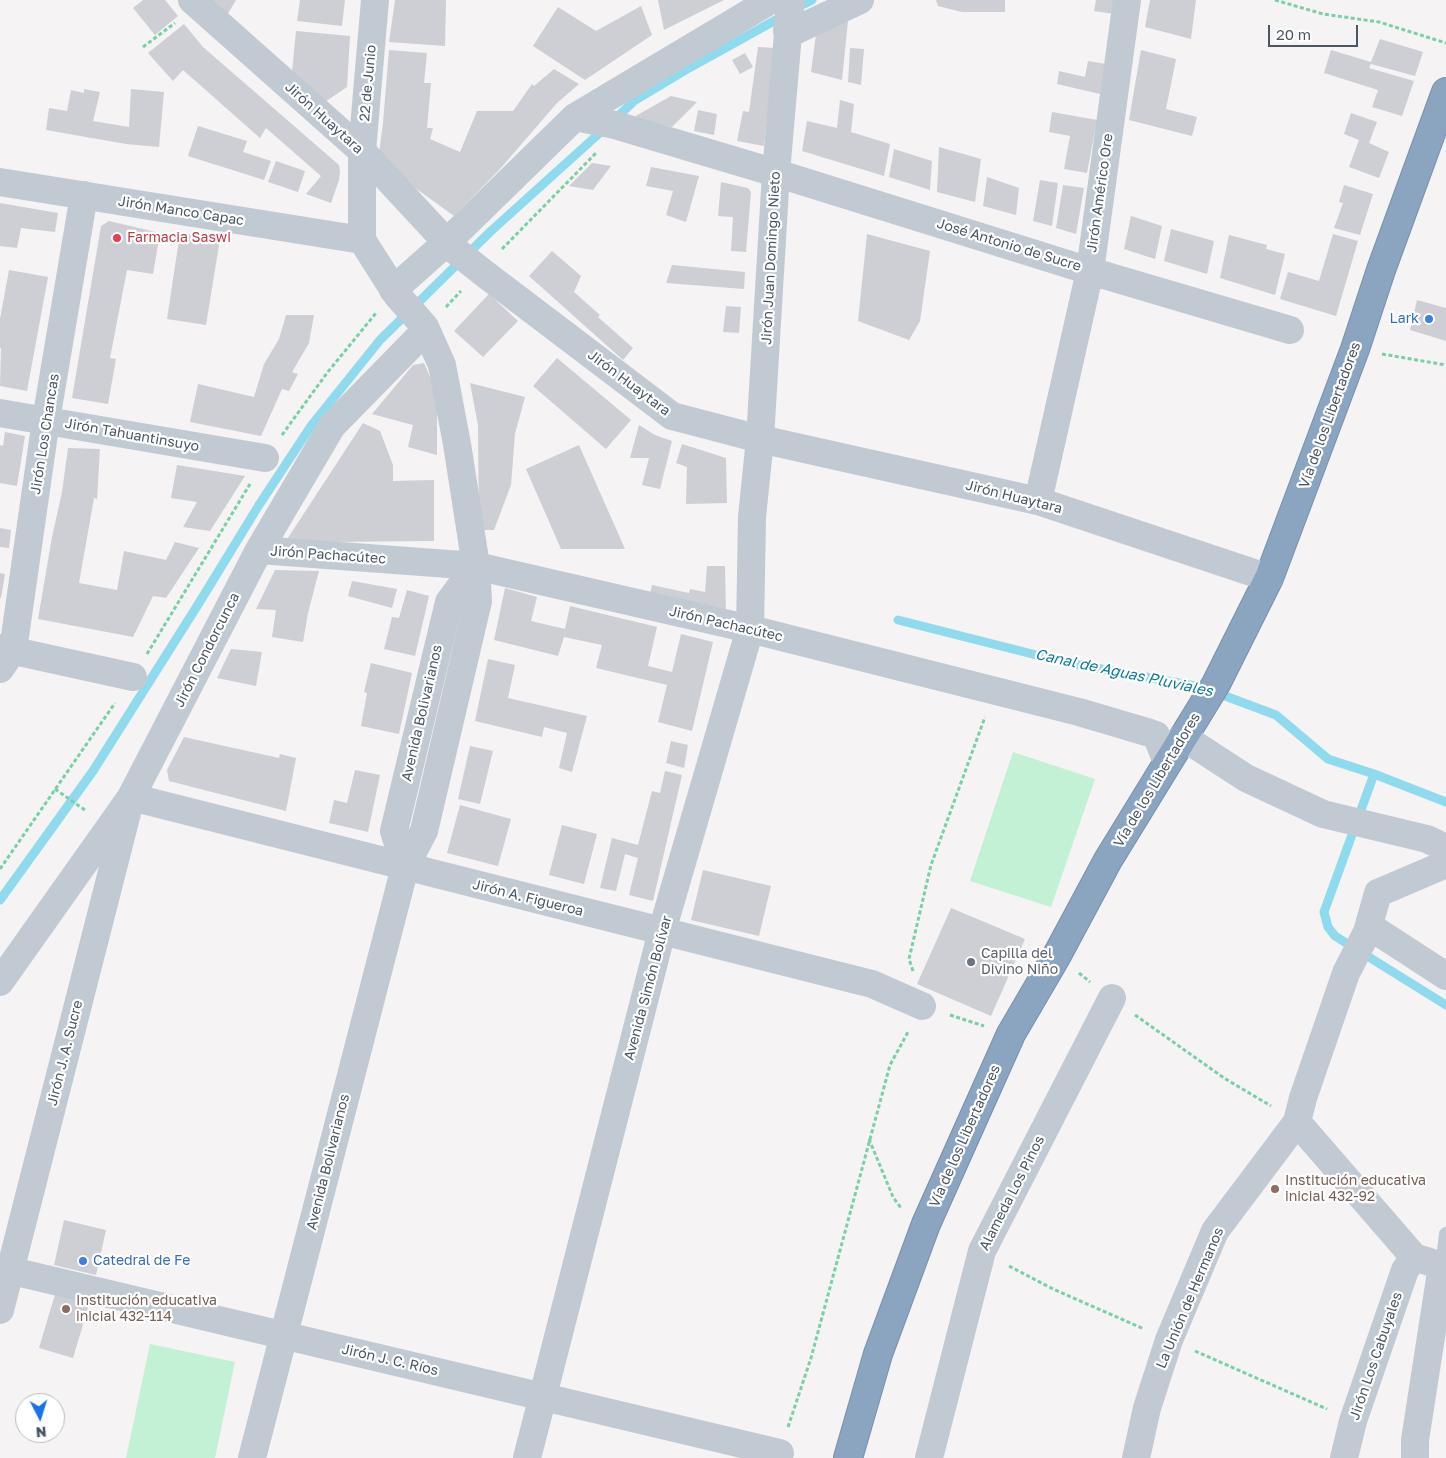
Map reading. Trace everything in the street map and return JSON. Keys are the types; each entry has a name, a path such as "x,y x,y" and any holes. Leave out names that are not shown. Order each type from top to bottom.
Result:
{"highway":[{"name":"Vía de los Libertadores","path":"848,1458 878,1354 921,1238 1011,1034 1056,957 1108,860 1216,684 1269,578 1355,349 1381,270 1446,92"}],"street":[{"name":"22 de Junio","path":"362,240 362,151 375,0"},
{"path":"395,293 449,245 579,118 771,0"},
{"name":"Jirón Juan Domingo Nieto","path":"752,517 760,439 776,173 791,0"},
{"path":"788,33 860,0"},
{"name":"Jirón Américo Ore","path":"1038,501 1090,270 1127,0"},
{"name":"Jirón Huaytara","path":"195,3 362,151 449,245 672,416 760,439 1038,501 1269,578"},
{"name":"José Antonio de Sucre","path":"579,118 618,126 776,173 1290,330"},
{"name":"Jirón Manco Capac","path":"0,182 362,240"},
{"name":"Jirón Los Chancas","path":"4,655 84,195"},
{"path":"362,240 395,293 425,328"},
{"name":"Jirón Condorcunca","path":"0,982 131,797 259,550 332,426 425,328"},
{"name":"Avenida Bolivarianos","path":"252,1458 404,867 424,831 478,601 476,566 457,444 442,365 425,328"},
{"name":"Jirón Tahuantinsuyo","path":"0,413 265,458"},
{"name":"Avenida Simón Bolívar","path":"527,1458 662,932 750,629 752,517"},
{"name":"Jirón Pachacútec","path":"259,550 476,566 750,629 995,690 1156,735 1168,762"},
{"path":"4,655 133,677"},
{"path":"1183,737 1246,778 1323,814 1427,838 1446,848"},
{"name":"Jirón A. Figueroa","path":"131,797 872,984 922,1006"},
{"name":"Jirón J. A. Sucre","path":"0,1310 5,1269 131,797"},
{"name":"La Unión de Hermanos","path":"1136,1458 1147,1408 1169,1340 1215,1231 1297,1122 1303,1098 1346,973 1368,929 1378,893 1446,864"},
{"path":"1368,929 1446,976"},
{"name":"Alameda Los Pinos","path":"929,1458 982,1251 1112,998"},
{"path":"1297,1122 1414,1257 1444,1267 1415,1440 1414,1458"},
{"name":"Jirón Los Cabuyales","path":"1344,1458 1353,1421 1405,1270 1414,1257"},
{"name":"Jirón J. C. Ríos","path":"5,1269 780,1453"}],"lane":[{"path":"1444,1267 1446,1234"}],"path":[{"path":"1275,0 1323,14 1379,22 1446,43"},
{"path":"143,47 195,3"},
{"path":"425,328 618,126"},
{"path":"0,869 133,677 265,458 327,373 395,293"},
{"path":"1355,349 1446,365"},
{"path":"780,1453 811,1358 890,1065 922,1006 909,959 931,865 995,690"},
{"path":"55,789 85,810 80,817"},
{"path":"1056,957 1224,1078 1297,1122"},
{"path":"922,1006 1011,1034"},
{"path":"869,1138 893,1197 921,1238"}],"green space":[{"path":"1013,752 1095,779 1051,907 970,881"},
{"path":"150,1344 235,1362 215,1458 126,1458"}],"building":[{"path":"143,0 165,0 178,16 155,35 133,8"},
{"path":"208,0 236,0 223,22"},
{"path":"300,0 345,0 342,26 297,21"},
{"path":"395,0 446,0 445,46 389,42"},
{"path":"658,0 724,0 664,30"},
{"path":"936,0 1005,0 1005,12 962,12 938,6"},
{"path":"1096,0 1117,0 1114,14 1094,11"},
{"path":"1150,0 1196,0 1191,39 1145,27"},
{"path":"641,6 652,35 585,80 533,46 558,7 596,31"},
{"path":"848,21 842,80 811,72 816,34"},
{"path":"184,24 203,47 339,165 339,180 331,203 306,194 321,176 266,128 260,138 183,70 173,81 148,53"},
{"path":"296,31 350,36 347,87 319,106 291,82"},
{"path":"1380,39 1423,52 1415,76 1371,64 1369,68 1414,81 1402,116 1372,107 1378,90 1324,73 1331,50 1371,62"},
{"path":"758,47 775,48 764,146 737,141 743,111 749,112"},
{"path":"850,48 864,49 861,85 848,82"},
{"path":"389,50 427,53 424,83 431,83 427,128 433,128 430,139 460,152 477,111 513,111 532,84 534,86 554,69 579,84 557,103 500,169 454,216 378,161"},
{"path":"1141,50 1176,59 1166,109 1197,117 1192,136 1129,120"},
{"path":"745,53 753,67 740,74 732,60"},
{"path":"1088,61 1106,64 1100,94 1057,84 1059,71 1085,77"},
{"path":"84,89 100,92 93,121 129,127 131,89 164,92 159,147 126,144 46,130 49,108 67,111 71,90 84,93"},
{"path":"671,96 697,102 672,127 632,118"},
{"path":"840,100 854,104 851,132 890,144 884,176 802,151 807,121 837,128"},
{"path":"698,110 717,114 714,135 694,131"},
{"path":"1052,112 1097,120 1087,173 1064,169 1070,136 1049,132"},
{"path":"1351,113 1377,122 1369,143 1389,152 1379,178 1349,167 1359,140 1344,134"},
{"path":"198,126 247,141 243,152 271,161 264,180 188,156"},
{"path":"939,147 981,159 975,202 937,192"},
{"path":"894,149 932,161 930,190 889,177"},
{"path":"276,161 305,171 298,192 268,182"},
{"path":"592,163 611,166 593,190 569,186"},
{"path":"651,167 699,176 686,222 666,215 673,191 646,186"},
{"path":"987,177 1019,188 1016,215 983,206"},
{"path":"1040,180 1058,183 1052,226 1033,221"},
{"path":"721,182 748,188 751,192 746,252 731,251 733,217 718,216"},
{"path":"1063,185 1084,188 1076,234 1056,228"},
{"path":"1344,185 1373,194 1360,235 1334,228 1343,203 1339,202"},
{"path":"0,203 58,213 55,232 21,228 17,248 0,246"},
{"path":"1131,216 1162,226 1155,259 1124,249"},
{"path":"109,221 160,233 153,274 127,270 110,358 116,359 108,404 72,398 101,226"},
{"path":"1171,229 1214,241 1207,274 1164,261"},
{"path":"180,233 220,239 206,325 167,319"},
{"path":"867,234 930,251 920,321 909,340 858,321"},
{"path":"1333,234 1358,241 1336,316 1280,299 1288,272 1319,281"},
{"path":"1229,235 1267,245 1266,249 1285,254 1275,295 1220,278"},
{"path":"552,251 581,276 574,292 600,315 598,317 633,348 623,360 529,276"},
{"path":"672,265 745,272 744,289 666,283"},
{"path":"9,270 48,277 27,391 0,386 0,319"},
{"path":"489,294 518,321 483,357 454,331"},
{"name":"Lark","path":"1417,300 1446,308 1446,341 1410,330"},
{"path":"726,306 741,307 739,333 723,332"},
{"path":"286,315 314,315 309,343 292,372 298,374 289,391 282,389 261,436 190,422 198,384 254,397 264,364 279,339"},
{"path":"557,358 631,420 606,449 533,386"},
{"path":"424,363 437,393 437,455 408,447 413,425 372,414 413,365"},
{"path":"470,383 525,397 515,434 511,485 494,530 479,530 478,425"},
{"path":"363,423 380,431 393,465 393,481 434,480 434,541 284,544"},
{"path":"639,425 655,435 672,441 660,489 642,485 649,458 630,458"},
{"path":"5,432 25,436 17,486 0,483 0,445 3,446"},
{"path":"682,444 726,458 727,503 686,504 687,467 676,463"},
{"path":"579,445 625,549 561,549 526,469"},
{"path":"68,448 100,449 97,499 94,498 79,583 117,590 124,551 166,560 175,542 199,548 166,598 153,596 133,637 38,619 62,492"},
{"path":"177,465 245,476 210,531 183,527 197,502 171,498"},
{"path":"0,528 11,530 9,548 0,547"},
{"path":"707,566 725,566 726,615 649,598 652,585 689,593 690,589 705,592"},
{"path":"275,570 319,571 303,642 272,637 276,610 256,609"},
{"path":"0,573 5,574 1,598 0,598"},
{"path":"352,581 397,589 392,608 348,596"},
{"path":"505,588 537,597 531,621 565,629 570,606 657,627 648,666 672,672 681,634 713,642 692,731 658,722 667,685 596,668 602,645 564,637 558,656 494,640"},
{"path":"407,590 429,596 415,656 384,649 392,617 399,618"},
{"path":"231,649 262,652 256,686 217,678"},
{"path":"488,659 515,665 508,698 587,716 572,772 559,768 567,733 544,727 542,737 475,721"},
{"path":"371,663 412,673 399,734 361,726 367,693 364,692"},
{"path":"184,737 279,758 280,754 296,758 286,811 169,781 167,770"},
{"path":"671,741 688,745 684,768 666,763"},
{"path":"470,746 493,751 480,804 458,799"},
{"path":"355,770 380,775 368,832 329,823 334,800 347,803"},
{"path":"665,771 682,775 653,901 629,895 638,858 625,854 616,891 600,888 612,838 638,845 652,791 660,793"},
{"path":"460,805 511,819 498,866 447,853"},
{"path":"562,825 597,834 584,884 549,875"},
{"path":"703,870 771,886 759,936 691,920"},
{"name":"Capilla del Divino Niño","path":"951,908 1025,939 991,1016 917,984"},
{"path":"64,1220 106,1230 96,1275 54,1265"},
{"path":"56,1291 90,1301 73,1358 39,1348"}],"waterway":[{"path":"794,9 812,0"},
{"path":"614,120 634,101 783,16"},
{"path":"0,900 93,771 259,505 311,426 380,340 491,231 604,129"},
{"name":"Canal de Aguas Pluviales","path":"898,620 1068,663 1201,687 1276,715 1328,759 1374,774 1446,802"},
{"path":"1374,774 1324,912 1328,927 1335,936 1446,1005"}],"place":[{"name":"Farmacia Saswi","path":"117,238"},
{"name":"Lark","path":"1429,319"},
{"name":"Capilla del Divino Niño","path":"971,962"},
{"name":"Institución educativa inicial 432-92","path":"1275,1189"},
{"name":"Catedral de Fe","path":"83,1261"},
{"name":"Institución educativa inicial 432-114","path":"66,1309"}]}
